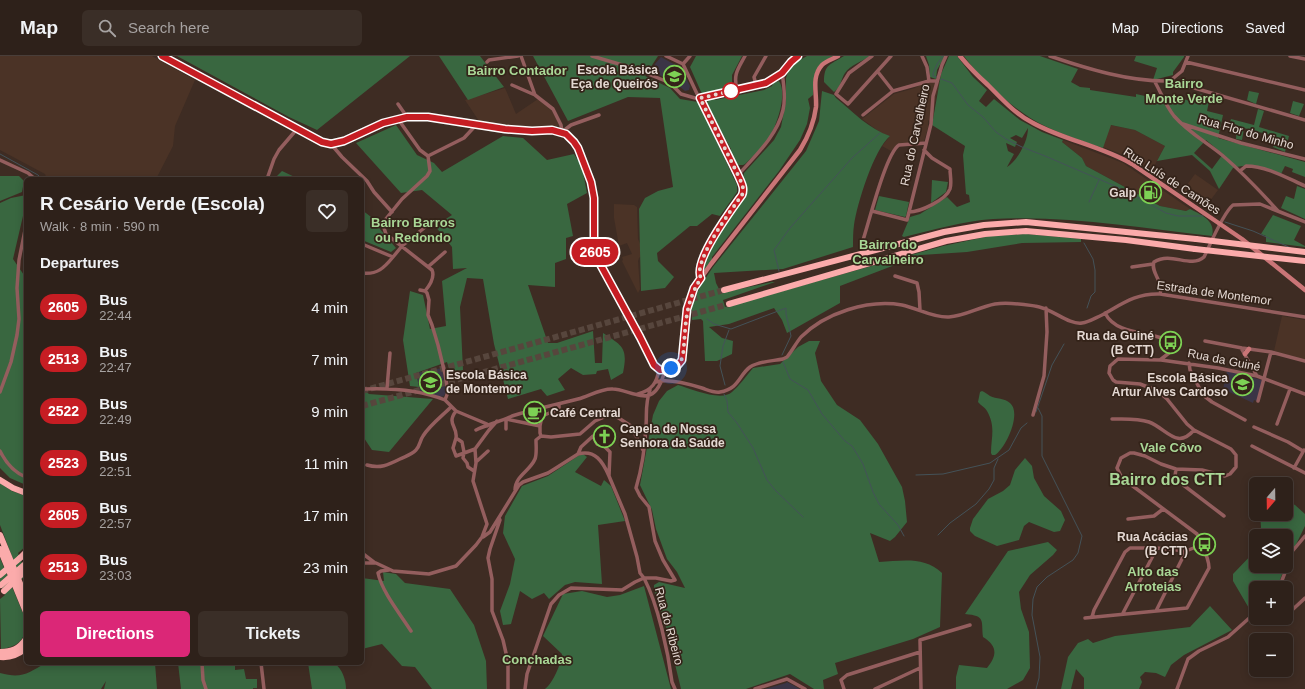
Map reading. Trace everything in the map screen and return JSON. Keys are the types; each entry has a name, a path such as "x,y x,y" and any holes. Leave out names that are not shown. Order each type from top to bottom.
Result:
{"highway":[{"path":"724,290 944,232 984,225 1026,222 1196,239 1305,252"},
{"path":"729,304 946,240 985,234 1026,231 1126,240 1305,261"},
{"path":"0,480 24,493"},
{"path":"0,535 24,593"},
{"path":"0,549 24,607"},
{"path":"0,575 24,554"},
{"path":"1,589 24,568"},
{"path":"0,652 7,652 17,649 24,641"},
{"path":"0,657 13,656 19,654 24,650"}],"main road":[{"path":"162,56 297,129 322,142 331,144 344,141 383,123 407,117 428,117 532,131 552,130 562,132 574,142 578,148 591,182 594,198 594,244 599,262 653,364 662,370 677,366 682,360 687,309 694,288 807,139 814,118 816,106 816,74 822,64 838,56"},
{"name":"Rua Luís de Camões","path":"960,56 1005,102 1032,122 1119,156 1242,239 1305,290"},
{"path":"1245,354 1249,349"}],"street":[{"path":"487,62 489,60 519,56 535,95"},
{"path":"592,56 636,69 667,81 683,95 700,98 766,83 782,73 794,58 798,56"},
{"path":"666,56 683,64 743,186 742,195 712,238 700,270 699,275 701,278"},
{"path":"683,64 690,56"},
{"path":"737,90 735,77 736,72 745,56"},
{"path":"755,81 754,77 766,56"},
{"path":"872,56 849,73 836,94 848,104 891,56"},
{"path":"922,56 927,67 929,81"},
{"name":"Rua do Carvalheiro","path":"872,210 907,220 931,124 932,106 937,81 946,56"},
{"path":"1050,56 1098,71 1155,82 1170,81 1305,120"},
{"path":"1170,81 1182,71 1188,56"},
{"path":"1290,56 1305,59"},
{"path":"1186,62 1305,90"},
{"path":"878,72 893,91"},
{"path":"738,175 771,137 777,126 784,109 782,73"},
{"path":"864,115 893,91 929,81 937,81"},
{"path":"1155,82 1166,105 1186,129 1213,148 1240,171 1280,212"},
{"path":"512,86 535,95 552,109 561,124 562,132"},
{"path":"398,104 407,117"},
{"path":"562,132 571,125 599,115"},
{"path":"398,119 420,150 428,156 430,171 427,176 402,199 385,220 384,228 386,234 429,266 433,272 433,277 425,291"},
{"name":"Rua Flor do Minho","path":"1181,123 1227,139 1305,159"},
{"path":"428,156 464,138 477,124"},
{"path":"267,177 274,158 279,150 297,129"},
{"path":"863,240 884,172 892,153 899,145 926,143"},
{"path":"331,144 363,177"},
{"path":"909,212 915,212 933,204 949,191 950,169 932,158 924,150"},
{"path":"0,160 32,177"},
{"path":"1240,171 1246,166 1260,168 1274,172 1305,186"},
{"path":"364,178 392,212"},
{"path":"1132,267 1153,264 1164,258 1194,262 1200,261 1204,258 1220,224 1233,205 1260,204 1305,222"},
{"path":"364,273 377,273 382,270 402,246 429,224"},
{"path":"0,392 11,362 17,335 19,318 17,288 19,260 24,235"},
{"path":"364,245 393,257"},
{"path":"429,266 445,252"},
{"path":"1153,264 1160,283 1160,294"},
{"path":"895,276 916,283 919,292 920,310"},
{"path":"420,290 427,293 429,300 428,315 436,338 448,392 445,400"},
{"name":"Estrada de Montemor","path":"656,382 662,381 690,384 717,392 724,391 738,382 749,367 755,364 787,357 801,337 837,312 876,304 898,305 946,317 974,312 1001,303 1014,303 1046,308 1074,323 1081,323 1090,321 1137,296 1160,294 1305,317"},
{"path":"1033,415 1044,376 1047,332 1046,308"},
{"path":"1105,313 1108,319 1118,326 1162,338 1167,343 1169,352 1175,361"},
{"path":"1205,341 1271,352 1305,361"},
{"path":"1241,348 1257,376"},
{"path":"1160,360 1169,352"},
{"path":"1258,401 1271,352"},
{"path":"388,388 390,353"},
{"name":"Rua da Guiné","path":"1194,430 1160,393 1140,384 1116,382 1110,377 1110,366 1118,359 1160,360 1189,363 1265,378 1305,394"},
{"path":"1189,363 1190,370 1202,395 1245,420"},
{"path":"1245,373 1252,368"},
{"path":"476,430 487,424 506,419 520,413 559,404 608,389 615,389 648,396 654,392 662,381 662,370"},
{"path":"656,382 662,370"},
{"name":"Rua do Ribeiro","path":"644,578 656,578 671,581 675,580 663,560 655,541 649,507 640,496 636,488 644,452 646,424 645,404 650,390 656,382"},
{"path":"364,388 388,388 436,396 445,400 456,411 487,424"},
{"path":"1277,424 1290,389"},
{"path":"637,394 650,390"},
{"path":"530,423 530,421 559,409 559,404"},
{"path":"368,465 375,467 386,466 414,452 418,448 422,436 451,407"},
{"path":"456,411 451,420 457,434 454,448 456,456 475,450 497,421"},
{"path":"515,490 515,486 522,474 529,469 536,459 536,440 542,436 551,437 580,434 595,421 609,414 614,415 631,426 644,452"},
{"path":"542,416 540,426 540,433 542,436"},
{"path":"506,419 540,426"},
{"path":"506,419 506,429"},
{"path":"1085,618 1187,608 1209,568 1209,561 1201,546 1197,534 1122,478 1117,468 1122,458 1130,453 1134,453 1176,469 1202,470 1225,476 1230,474 1236,467 1236,455 1232,449 1194,430 1187,438 1179,439 1150,423 1136,419 1112,419"},
{"path":"487,424 487,433"},
{"path":"1254,427 1304,450 1294,468"},
{"path":"578,454 581,447 594,436 597,444 604,446 610,452 609,476"},
{"path":"456,438 462,442 463,458 468,467 474,471"},
{"path":"1252,446 1305,473"},
{"path":"411,631 385,591 378,573 381,571 390,570 428,574 456,566 476,545 482,537 487,524 473,481 476,463 475,450"},
{"path":"0,451 6,462 17,474 24,476"},
{"path":"476,463 488,451"},
{"path":"482,537 490,532 515,490 523,482 548,473 578,454 583,452 592,453 603,464 625,514 640,573 644,578 622,590 571,588 559,595 551,604 527,674 525,689"},
{"path":"1176,469 1175,476 1178,481 1224,516"},
{"path":"1128,519 1154,516 1163,509"},
{"path":"499,518 500,520 497,532 488,558 492,580 492,611 503,640 508,662 508,689"},
{"path":"1282,581 1290,554 1305,536"},
{"path":"1092,617 1094,610 1125,552 1130,548 1157,548 1186,551 1201,546"},
{"path":"1123,614 1157,548"},
{"path":"1156,611 1186,551"},
{"path":"364,554 390,570"},
{"path":"364,563 376,563"},
{"name":"Rua do Ribeiro","path":"644,578 649,586 660,624 672,682 675,689"},
{"path":"1293,609 1305,598"},
{"path":"1177,689 1188,659 1199,651 1228,636 1249,618"},
{"path":"921,689 920,640 970,625"},
{"path":"844,689 841,680 847,675 920,652"},
{"path":"202,665 206,689"},
{"path":"261,665 264,689"},
{"path":"875,689 920,668"},
{"path":"755,689 787,679 805,689"}],"shaded area":[{"path":"0,56 152,56 195,80 175,126 173,146 157,177 46,177 45,174 0,150"},
{"name":"Escola Básica Eça de Queirós","path":"661,57 681,68 690,86 689,90 685,91 672,80 651,72"},
{"path":"940,82 932,125 928,120 928,128 924,141 898,144 891,151 882,146 890,136 881,133 862,119 894,94 915,88 923,83"},
{"path":"505,88 516,114 538,99 551,109 560,126 522,129 521,127 479,121 465,100"},
{"path":"1110,125 1135,130 1165,146 1151,172 1131,158 1103,147"},
{"path":"1063,140 1123,163 1190,209 1186,211 1160,206 1086,166 1082,158 1062,142"},
{"path":"1195,174 1218,190 1204,209 1181,193"},
{"path":"614,204 634,205 637,207 638,239 644,253 638,261 640,289 638,293 622,261 622,257 632,254 627,243 619,246 614,218"},
{"path":"1282,316 1305,320 1305,360 1274,351"},
{"name":"Escola Básica de Montemor","path":"442,368 446,392 444,396 441,397 420,391 416,373"},
{"name":"Escola Básica Artur Alves Cardoso","path":"1227,371 1262,380 1257,401 1254,400 1253,403 1223,389"},
{"path":"787,682 800,689 765,689 786,683"}],"green space":[{"path":"177,56 410,56 317,130 289,117"},
{"path":"439,56 480,56 504,87 468,100"},
{"path":"533,56 658,56 645,76 670,88 680,99 698,102 737,185 737,192 720,216 712,214 697,226 690,226 657,253 658,261 674,277 665,288 641,291 639,209 645,198 658,191 673,187 660,98 628,97 568,121"},
{"path":"696,56 742,56 732,75 731,88 702,94 690,67"},
{"path":"807,56 833,56 818,67 814,76 813,95 808,99 810,108 807,124 800,140 779,171 712,257 712,260 703,271 702,270 713,243 746,193 742,182 744,173 774,140 781,127 786,101 786,78 790,66"},
{"path":"844,56 870,56 847,70 841,83 834,92 824,82 825,72 832,63"},
{"path":"926,56 945,56 937,70 936,79 930,77 929,65"},
{"path":"949,56 957,56 973,77 987,90 979,101 986,107 994,99 1020,120 1042,132 1063,140 1062,142 1082,158 1086,166 1160,206 1186,211 1190,209 1199,214 1210,222 1213,231 1212,236 1103,223 1020,218 993,219 971,222 904,237 902,236 910,217 920,214 947,197 957,207 970,202 969,195 966,194 963,155 965,146 932,125 941,74","holes":["1028,128 1028,133 1015,160 1007,167 1014,154 1008,151 1006,143 1015,147 1017,142 1010,138 1016,135 1022,138"]},
{"path":"964,56 1040,56 1078,69 1071,82 1080,87 1090,88 1090,90 1136,97 1136,94 1145,96 1145,99 1161,101 1167,96 1181,103 1183,99 1198,103 1200,94 1210,97 1207,111 1223,115 1218,138 1305,162 1305,177 1292,172 1293,169 1285,166 1281,174 1257,166 1240,166 1233,168 1219,189 1210,171 1192,155 1157,161 1165,146 1135,130 1111,125 1103,148 1045,126 1023,113 1001,96","holes":["1206,140 1223,154 1212,169 1194,153"]},
{"path":"1136,56 1184,57 1173,72 1173,75 1153,80 1157,68 1134,61"},
{"path":"779,81 782,102 778,119 772,133 758,152 745,164 738,165 733,162 730,152 731,149 706,106 708,100 713,98 715,100 764,90 772,86 773,83"},
{"path":"822,91 834,95 868,125 890,136 878,152 862,191 854,225 853,247 783,269 714,273 716,283 721,293 775,282 723,300 725,307 943,246 990,236 1026,234 1081,239 1081,242 1022,243 967,252 921,255 840,286 840,303 787,333 782,320 774,308 729,324 709,327 722,338 733,341 732,354 717,361 705,361 703,321 701,319 692,320 692,304 701,285 713,267 806,151 819,121"},
{"path":"1249,91 1259,93 1256,104 1247,100"},
{"path":"1293,101 1304,104 1299,116 1290,113"},
{"path":"1258,109 1264,111 1259,127 1289,136 1285,152 1273,147 1274,136 1244,128 1242,140 1236,139 1237,125 1230,122 1231,119 1254,125"},
{"path":"396,125 417,155 434,163 442,172 503,136 523,138 547,160 574,154 582,167 587,193 567,204 573,236 566,238 566,259 555,263 555,287 528,285 548,343 557,343 593,331 595,363 602,363 603,333 622,348 625,358 623,373 611,380 608,369 597,371 596,374 583,375 571,368 558,379 565,390 547,396 541,389 508,399 494,344 483,279 467,278 460,307 463,370 450,372 447,362 416,373 419,387 410,386 403,340 410,291 423,295 430,329 446,326 442,281 467,268 453,269 452,247 435,226 452,215 422,190 401,193 356,143"},
{"path":"282,171 295,177 276,177"},
{"path":"0,176 19,176 24,181 22,192 0,201"},
{"path":"932,180 948,182 946,192 931,203"},
{"path":"1297,186 1305,189 1305,219 1281,208 1286,196 1294,199"},
{"path":"24,195 24,212 13,259 24,275 24,484 10,478 0,468 0,203 11,198"},
{"path":"879,196 909,202 906,216 875,210"},
{"path":"364,212 375,220 379,228 396,248 391,252 364,241"},
{"path":"1273,215 1301,226 1294,240 1305,247 1266,242 1266,236 1261,234"},
{"path":"809,341 820,341 815,353 821,381 837,405 860,420 878,444 902,487 907,522 890,541 870,533 879,562 920,562 928,564 942,573 940,627 913,639 835,663 838,674 823,680 824,689 814,689 790,674 746,689 681,689 666,627 654,590 654,585 659,582 685,588 677,572 667,559 656,529 652,510 640,485 653,415 659,401 667,391 678,385 706,394 721,396 727,395 735,389 753,368 780,364 798,347"},
{"path":"364,390 369,394 433,399 389,452 372,450 364,438"},
{"path":"982,391 992,397 1008,401 1013,408 1013,422 1008,438 995,455 992,455 991,453 992,427 990,417 986,410 978,402 980,392"},
{"path":"583,454 587,457 575,472 601,486 604,480 611,486 625,521 598,525 602,584 575,582 565,585 549,599 544,593 532,599 520,591 511,624 503,625 500,611 510,584 515,559 503,533 505,516 522,486 548,476"},
{"path":"1025,458 1032,466 1034,478 1044,496 1061,511 1065,520 1060,531 1054,532 1029,522 1024,526 1019,540 997,546 975,536 970,531 973,519 988,499 1003,491 1010,485 1015,470"},
{"path":"0,483 12,491 24,495 24,548 18,553 24,568 24,577 21,580 0,525"},
{"path":"1293,504 1305,514 1305,526 1293,551 1293,529 1261,529 1261,521 1293,521"},
{"path":"1048,542 1057,550 1030,575 1019,592 1021,609 1029,632 1030,668 1023,680 1007,689 956,689 956,677 959,665 987,668 994,655 991,644 983,637 981,620 976,616 965,614 1008,551"},
{"path":"1249,557 1249,573 1282,573 1280,581 1249,581 1249,608 1233,581 1233,574"},
{"path":"0,558 24,616 24,636 13,646 1,649 0,599 5,595 0,583"},
{"path":"383,572 396,574 405,583 450,589 474,625 486,661 487,689 432,689 415,667 402,666 382,644 364,648 364,578 384,581"},
{"path":"644,586 671,689 545,689 556,673 562,654 543,636 563,594 582,591 607,597 620,595"},
{"path":"1210,606 1232,630 1184,655 1171,665 1165,677 1156,673 1145,672 1140,677 1142,682 1139,689 1084,689 1084,678 1076,669 1071,689 1061,689 1068,657 1078,643 1088,639 1093,643 1115,636 1190,627"},
{"path":"42,665 155,665 157,689 104,689 106,681 101,689 0,689 0,673 19,675"},
{"path":"178,665 235,665 235,670 244,669 246,679 257,679 257,688 253,689 181,689"},
{"path":"308,665 337,665 343,674 346,689 312,689"}],"waterway":[{"path":"937,77 933,76 933,74 937,64 943,56"},
{"path":"941,79 952,83 968,105 983,117 996,132 1006,139 1122,189 1166,213 1178,216 1203,216"},
{"path":"779,271 774,250 790,228 852,158 880,133"},
{"path":"0,154 40,177"},
{"path":"1089,202 1099,180"},
{"path":"1225,222 1253,231 1291,248"},
{"path":"1084,243 1093,259 1095,270 1095,292 1091,296 1087,308"},
{"path":"707,319 714,324 731,329 786,308 791,336 782,355"},
{"path":"725,385 720,366 723,346 729,330"},
{"path":"1036,412 1052,365 1064,344"},
{"path":"783,362 790,379 808,390 822,414 845,441 852,446 863,464 879,504 898,525 904,536"},
{"path":"724,394 727,401 728,412 753,448 767,480 775,490 803,517"},
{"path":"1036,689 1039,678 1040,657 1032,615 1033,599 1037,587 1047,577 1073,560 1078,553 1082,536 1042,456 1042,416 1038,408"},
{"path":"916,475 943,474 990,463 1009,450 1021,428 1027,423"},
{"path":"938,535 950,523 976,504 989,489 994,480 994,468 998,459"}],"tunnel":[{"path":"364,390 724,290"},
{"path":"364,405 729,304"}],"bus line":[{"name":"2605","path":"162,56 322,142 331,144 344,141 383,123 407,117 428,117 505,129 532,131 552,130 566,134 578,148 591,182 594,198 593,236 595,252 599,262 644,344 653,364 656,368 662,370 673,368 682,360 687,309 694,288 701,278 699,275 704,256 712,238 744,191 738,175 700,98 766,83 782,73 798,56"}],"place":[{"name":"Escola Básica Eça de Queirós","path":"674,77"},
{"name":"Galp","path":"1151,193"},
{"name":"Rua da Guiné (B CTT)","path":"1170,343"},
{"name":"Escola Básica de Montemor","path":"431,382"},
{"name":"Escola Básica Artur Alves Cardoso","path":"1243,385"},
{"name":"Café Central","path":"534,413"},
{"name":"Capela de Nossa Senhora da Saúde","path":"605,436"},
{"name":"Rua Acácias (B CTT)","path":"1204,544"}],"district":[{"name":"Bairro Contador","path":"517,70"},
{"name":"Bairro Monte Verde","path":"1184,90"},
{"name":"Bairro Barros ou Redondo","path":"413,230"},
{"name":"Bairro do Carvalheiro","path":"888,252"},
{"name":"Vale Côvo","path":"1171,447"},
{"name":"Bairro dos CTT","path":"1167,479"},
{"name":"Alto das Arroteias","path":"1153,578"},
{"name":"Conchadas","path":"537,659"}],"route":[{"path":"671,368 677,366 682,360 687,309 694,288 701,278 699,275 704,256 712,238 744,191 738,175 700,98 737,90 731,91"}]}
